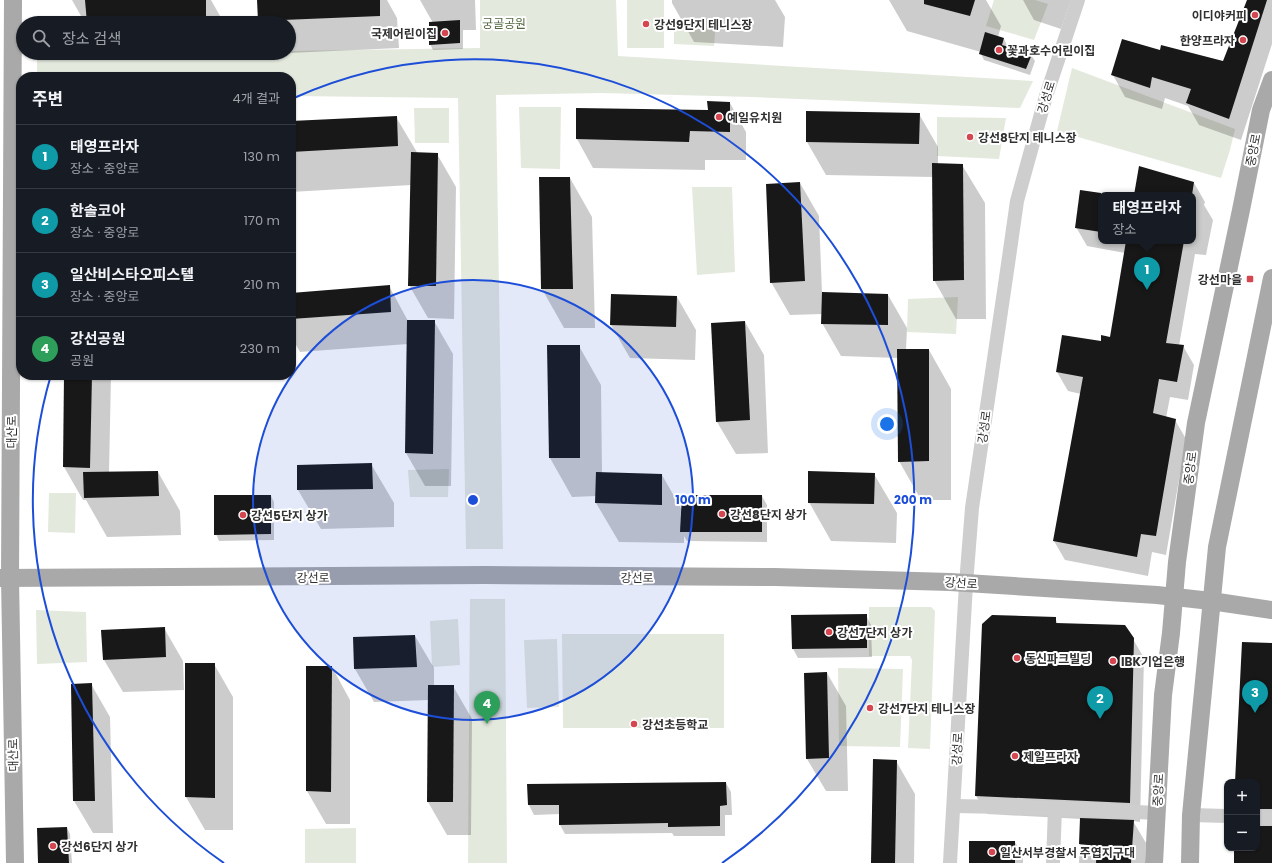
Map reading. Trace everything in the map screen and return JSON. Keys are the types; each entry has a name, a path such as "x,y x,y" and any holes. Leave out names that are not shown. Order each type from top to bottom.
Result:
{"main road":[{"name":"대산로","path":"13,0 5,578 15,863"},
{"name":"중앙로","path":"1154,863 1163,696 1177,562 1196,423 1261,110 1272,80"},
{"path":"1190,863 1191,815 1216,547 1272,278"},
{"name":"강선로","path":"5,578 501,576 775,578 950,582 1157,595 1272,610"}],"street":[{"name":"강성로","path":"950,863 966,584 972,508 1017,201 1046,96 1078,0"},
{"path":"954,806 1055,808 1157,813"},
{"path":"1053,863 1055,808"},
{"path":"1191,815 1224,816"},
{"path":"1260,817 1272,818"}],"green space":[{"name":"궁골공원","path":"480,0 616,0 618,56 1033,81 1020,108 752,97 601,93 496,95 503,549 466,549 458,98 296,96 296,72 37,72 37,60 296,60 296,51 480,48"},
{"name":"강선9단지 테니스장","path":"627,0 664,0 664,48 627,48"},
{"path":"994,0 1035,0 1048,4 1034,40 986,26"},
{"path":"674,18 716,19 714,46 674,44"},
{"path":"1072,68 1235,129 1221,178 1057,131"},
{"path":"519,107 561,107 560,169 521,168"},
{"path":"414,108 449,108 449,143 415,143"},
{"name":"강선8단지 테니스장","path":"937,117 1006,118 999,159 937,156"},
{"path":"692,187 732,187 735,272 697,275"},
{"path":"958,297 956,334 907,332 908,299"},
{"path":"449,469 448,497 410,497 408,470"},
{"path":"49,493 76,493 75,533 48,532"},
{"path":"470,599 505,599 507,863 468,863"},
{"path":"869,607 931,607 935,611 930,749 908,748 912,660 910,656 869,656"},
{"path":"36,610 86,612 87,662 37,664"},
{"path":"458,619 460,665 432,667 430,621"},
{"path":"562,634 724,634 724,728 563,728"},
{"path":"557,639 559,707 527,708 524,640"},
{"name":"강선7단지 테니스장","path":"838,668 903,669 900,747 839,746"},
{"path":"356,828 356,863 305,863 305,829"}],"building":[{"path":"85,0 206,0 206,16 86,16"},
{"path":"257,0 380,0 380,16 296,19 296,16 258,16"},
{"path":"924,0 975,0 970,16 924,4"},
{"path":"1247,0 1267,0 1229,119 1186,103 1191,89 1152,77 1150,88 1111,75 1122,39 1160,50 1161,45 1223,61"},
{"name":"국제어린이집","path":"460,20 460,43 429,45 429,22"},
{"name":"꽃과호수어린이집","path":"985,32 1004,38 1002,45 1032,54 1026,69 979,54"},
{"path":"707,101 730,102 730,132 690,131 689,142 576,139 576,108 708,110"},
{"path":"806,111 920,113 919,144 806,142"},
{"path":"397,116 398,146 296,152 296,121"},
{"path":"411,152 438,153 436,286 408,286"},
{"path":"932,163 963,164 964,280 933,281"},
{"path":"1139,166 1194,182 1192,192 1135,192"},
{"path":"539,177 570,177 573,289 541,289"},
{"path":"800,182 805,281 770,283 766,184"},
{"path":"1080,190 1098,193 1098,232 1075,228"},
{"path":"1126,244 1183,244 1166,343 1184,345 1177,382 1159,379 1153,413 1176,419 1156,536 1141,534 1137,557 1053,541 1083,377 1056,372 1062,335 1101,341 1101,335 1110,337"},
{"path":"390,285 391,312 296,319 296,293"},
{"path":"822,292 888,294 888,325 821,324"},
{"path":"611,294 677,296 676,327 610,325"},
{"path":"407,320 435,320 433,454 405,453"},
{"path":"745,321 750,420 716,422 711,323"},
{"path":"547,345 580,345 580,458 549,458"},
{"path":"897,349 929,349 929,461 898,462"},
{"path":"64,380 92,380 90,468 63,467"},
{"path":"372,463 373,489 297,490 297,465"},
{"path":"158,471 159,496 84,498 83,472"},
{"path":"808,471 875,473 874,504 808,503"},
{"path":"596,472 662,474 662,505 595,503"},
{"name":"강선5단지 상가","path":"214,495 271,495 271,534 214,535"},
{"name":"강선8단지 상가","path":"682,495 762,495 762,532 680,532"},
{"name":"강선7단지 상가","path":"867,614 867,648 792,649 791,615"},
{"path":"992,615 1056,617 1056,623 1125,625 1134,638 1130,803 975,796 982,624"},
{"path":"165,627 166,657 103,660 101,630"},
{"path":"415,635 417,667 354,669 353,637"},
{"path":"1242,642 1272,643 1272,809 1260,809 1260,779 1235,779"},
{"path":"185,663 215,663 215,798 185,797"},
{"path":"306,666 332,666 331,792 306,791"},
{"path":"827,672 829,758 806,759 804,673"},
{"path":"92,683 95,801 73,801 71,684"},
{"path":"428,685 454,685 453,802 427,802"},
{"path":"873,759 897,760 895,863 871,863"},
{"path":"726,782 727,805 720,806 720,826 668,827 668,823 559,825 559,805 528,805 527,784"},
{"path":"1080,818 1134,820 1131,863 1096,863 1097,846 1079,844"},
{"path":"1260,826 1272,826 1272,863 1234,863 1234,851 1260,851"},
{"name":"강선6단지 상가","path":"67,827 69,863 38,863 37,828"},
{"name":"일산서부경찰서 주엽지구대","path":"969,841 1015,841 1015,863 969,863"}],"place":[{"name":"이디야커피","path":"1255,15"},
{"name":"강선9단지 테니스장","path":"646,24"},
{"name":"국제어린이집","path":"445,33"},
{"name":"한양프라자","path":"1243,40"},
{"name":"꽃과호수어린이집","path":"999,50"},
{"name":"예일유치원","path":"719,117"},
{"name":"강선8단지 테니스장","path":"970,137"},
{"name":"강선마을","path":"1250,279"},
{"name":"태영프라자","path":"1147,290"},
{"name":"강선8단지 상가","path":"722,514"},
{"name":"강선5단지 상가","path":"243,515"},
{"name":"강선7단지 상가","path":"829,632"},
{"name":"동신파크빌딩","path":"1017,658"},
{"name":"IBK기업은행","path":"1113,661"},
{"name":"강선7단지 테니스장","path":"870,708"},
{"name":"일산비스타오피스텔","path":"1255,713"},
{"name":"한솔코아","path":"1100,719"},
{"name":"강선공원","path":"487,724"},
{"name":"강선초등학교","path":"634,724"},
{"name":"제일프라자","path":"1015,756"},
{"name":"강선6단지 상가","path":"53,846"},
{"name":"일산서부경찰서 주엽지구대","path":"992,852"}]}
